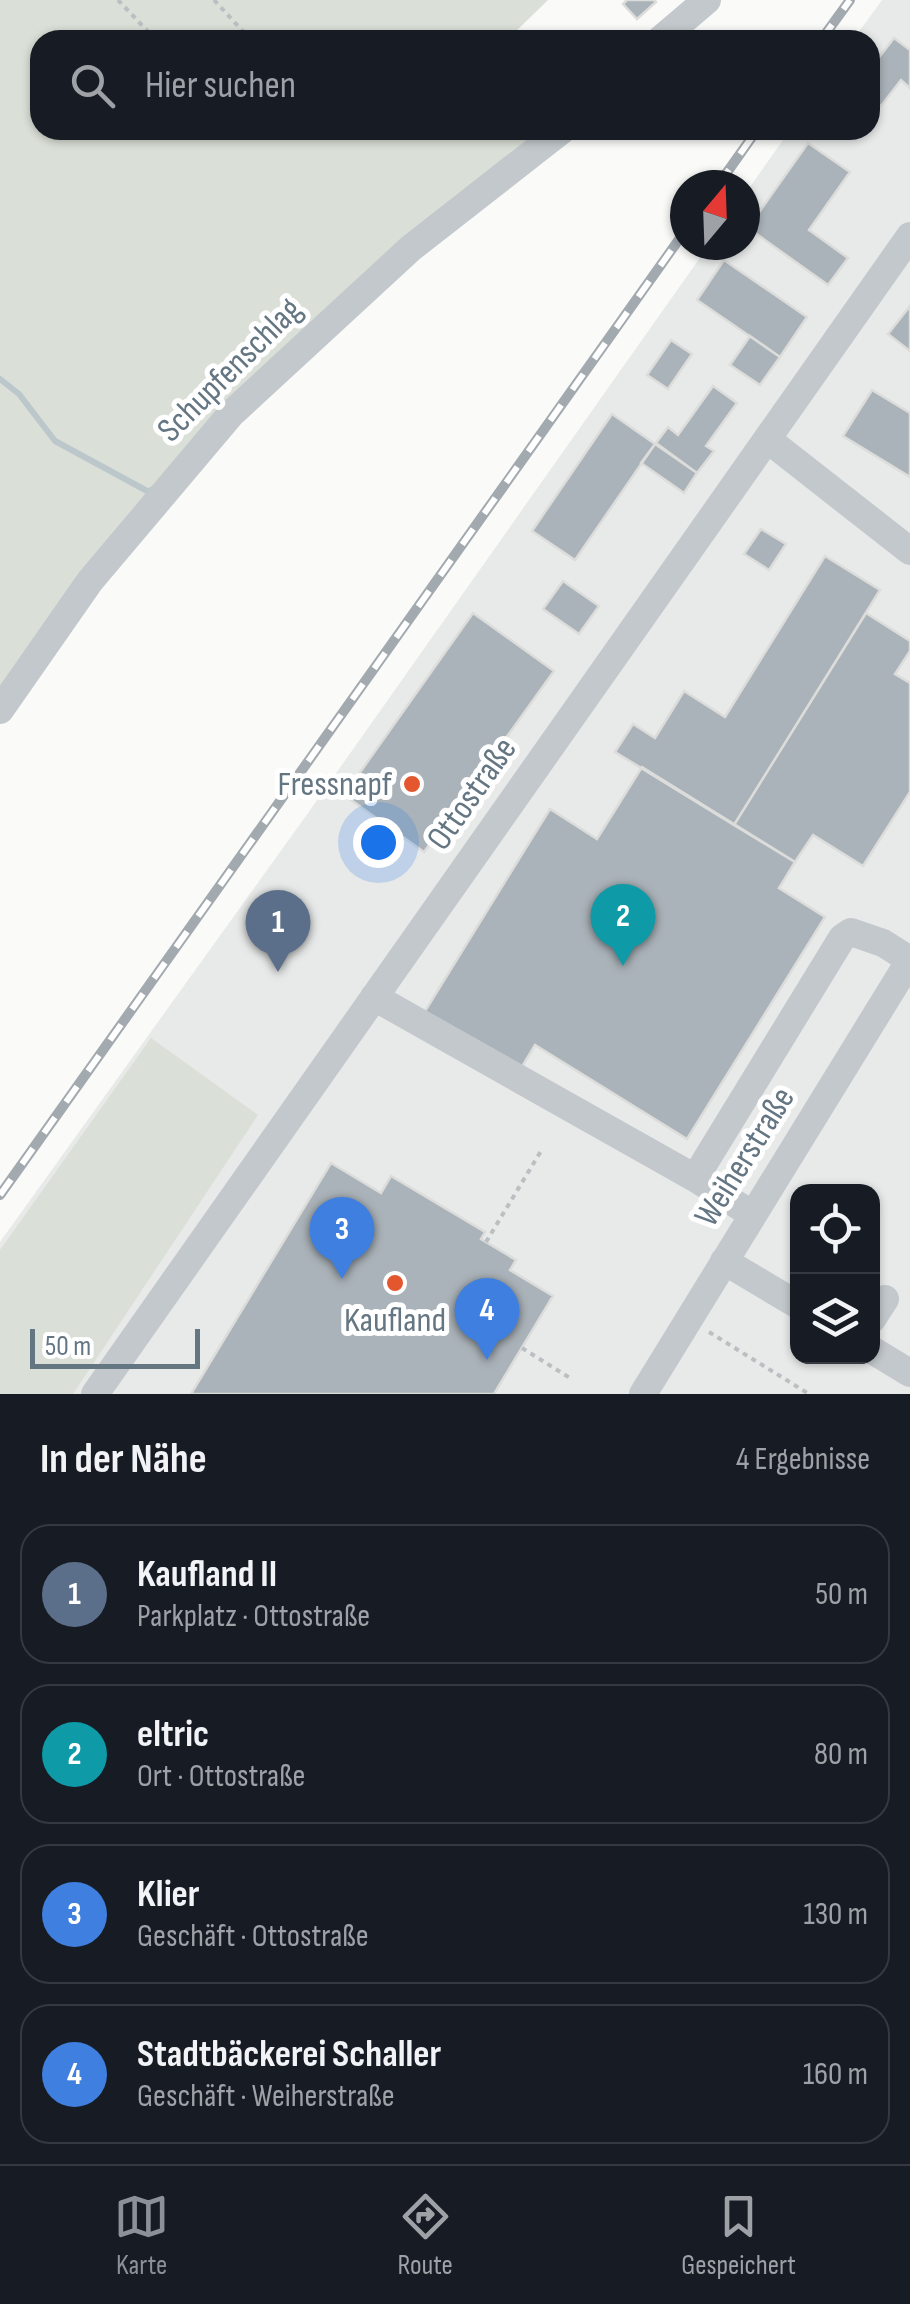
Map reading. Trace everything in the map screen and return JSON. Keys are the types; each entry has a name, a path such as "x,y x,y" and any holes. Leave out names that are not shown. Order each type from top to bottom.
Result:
{"street":[{"path":"672,30 707,0"},
{"name":"Schupfenschlag","path":"0,710 90,581 231,414 411,248 549,140"},
{"name":"Ottostraße","path":"95,1394 910,236"},
{"path":"768,439 910,551"},
{"path":"695,1178 842,938 851,932 864,934 910,960"},
{"name":"Weiherstraße","path":"643,1394 910,960"},
{"path":"374,998 695,1178 753,1215"},
{"path":"724,1262 790,1300"},
{"path":"880,1355 910,1372"}],"path":[{"path":"118,0 146,30"},
{"path":"214,0 242,30"},
{"path":"486,1242 540,1151"},
{"path":"688,1320 809,1394"},
{"path":"522,1348 570,1378"}],"shaded area":[{"path":"0,0 548,0 517,30 30,30 30,140 550,140 231,414 0,710"},
{"path":"882,0 910,0 910,1394 0,1394 0,1242 698,260 760,260 760,173 783,140 880,140 880,30 860,30"},
{"path":"151,1038 258,1115 73,1394 0,1394 0,1250"}],"building":[{"path":"627,0 656,2 637,19 623,4"},
{"path":"894,38 910,50 910,88 901,80 881,106 880,105 880,56"},
{"path":"808,143 850,172 809,230 848,258 828,285 760,237 760,211"},
{"path":"724,260 807,317 780,357 697,300"},
{"path":"910,306 910,351 888,334"},
{"path":"750,336 780,357 760,385 730,365"},
{"path":"671,340 692,354 668,389 647,375"},
{"path":"713,386 737,403 706,446 714,451 697,473 656,443 668,427 678,435"},
{"path":"872,390 910,413 910,477 843,436"},
{"path":"612,414 655,444 575,560 532,531"},
{"path":"655,444 697,473 684,493 641,463"},
{"path":"761,529 786,544 769,570 744,554"},
{"path":"825,556 880,590 734,825 615,752 633,724 655,738 684,691 725,717"},
{"path":"563,581 599,606 579,634 543,609"},
{"path":"473,613 554,671 424,852 344,795"},
{"path":"866,613 910,641 910,651 895,674 910,683 910,792 863,866 813,835 795,862 734,825"},
{"path":"642,767 795,862 779,888 825,917 687,1139 535,1045 517,1075 422,1016 550,809 597,839"},
{"name":"Kaufland","path":"331,1163 381,1193 391,1176 485,1232 481,1239 516,1260 510,1270 553,1296 494,1394 191,1394"}],"waterway":[{"path":"0,379 19,394 55,441 151,490"}],"railway":[{"path":"828,30 850,0"},
{"path":"729,170 750,140"},
{"path":"0,1195 670,252"}],"place":[{"name":"Fressnapf","path":"412,784"},
{"name":"eltric","path":"623,966"},
{"name":"Kaufland II","path":"278,972"},
{"name":"Klier","path":"342,1279"},
{"name":"Kaufland","path":"395,1283"},
{"name":"Stadtbäckerei Schaller","path":"487,1360"}]}
